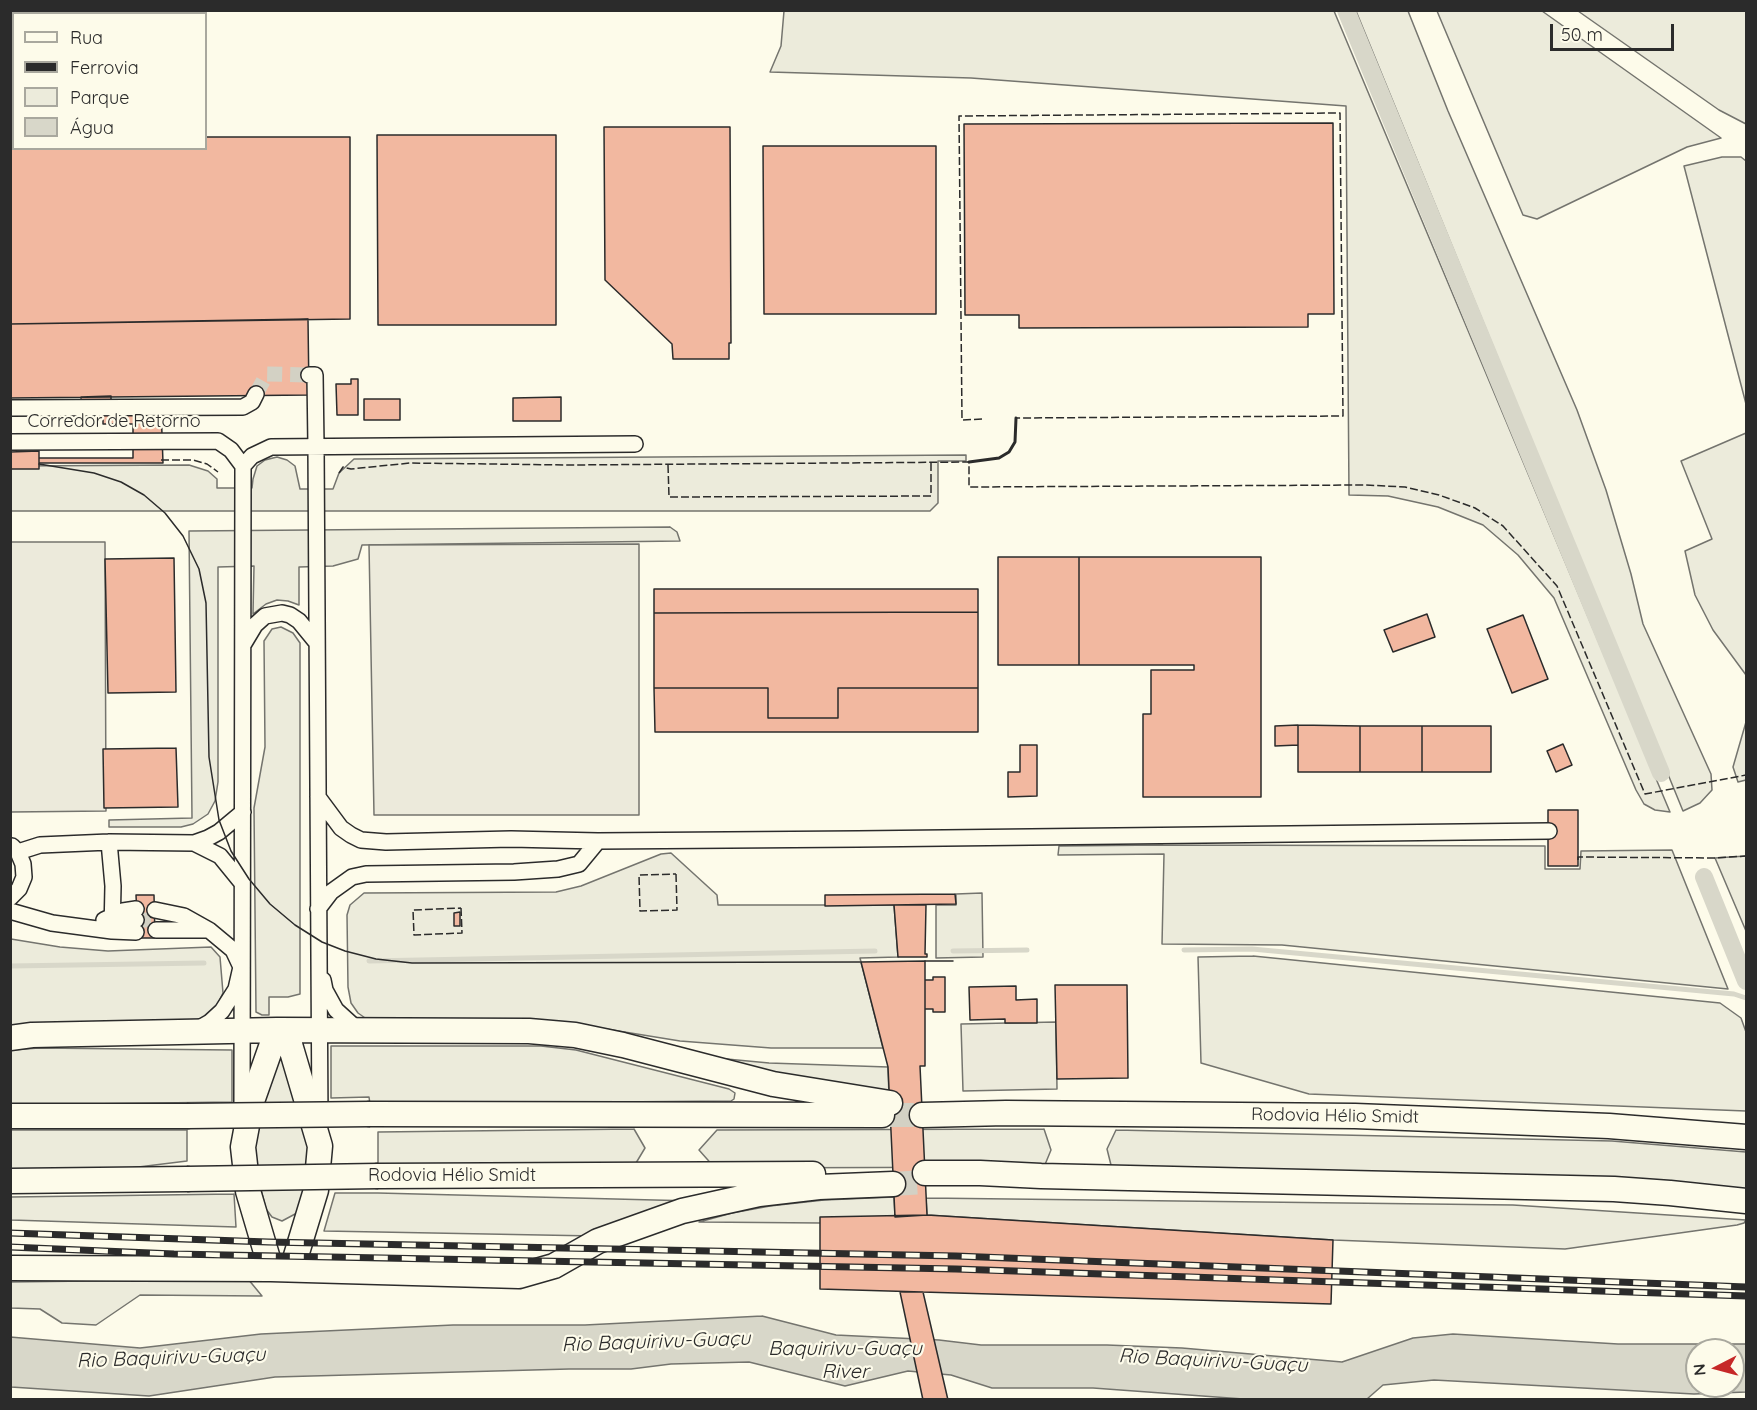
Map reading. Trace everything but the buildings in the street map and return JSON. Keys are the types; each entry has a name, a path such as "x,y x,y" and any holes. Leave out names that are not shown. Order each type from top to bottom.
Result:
{"main road":[{"path":"10,1038 32,1035 281,1030 484,1029 575,1035 623,1045 773,1084 890,1109 10,1116"},
{"path":"281,1030 320,1146 316,1190 282,1269"},
{"path":"281,1030 251,1104 243,1147 248,1191 282,1269"},
{"name":"Rodovia Hélio Smidt","path":"922,1109 970,1104 1006,1113 1351,1115 1609,1126 1746,1137"},
{"path":"925,1178 980,1173 1614,1189 1746,1201"},
{"name":"Rodovia Hélio Smidt","path":"10,1181 378,1176 893,1179 759,1194 682,1211 598,1241 554,1266 519,1276 282,1269"},
{"path":"10,1268 282,1269"}],"street":[{"path":"312,375 316,446 320,1146"},
{"path":"10,408 243,407 252,402 256,394"},
{"name":"Corredor de Retorno","path":"10,442 218,441 231,450 243,472"},
{"path":"243,1147 241,1031 243,472 252,456 271,447 635,444"},
{"path":"243,645 255,625 264,616 282,613 299,621 317,643"},
{"path":"318,797 341,828 361,840 371,841 511,839 598,841 1549,831"},
{"path":"10,898 19,889 24,877 23,864 14,848 109,842 194,843 219,832 243,812"},
{"path":"318,909 331,892 352,877 366,874 558,869 579,864 598,841"},
{"path":"109,842 113,886 112,923"},
{"path":"194,843 220,856 242,883"},
{"path":"10,911 52,923 91,928 136,920"},
{"path":"155,920 184,916 209,930 233,950 242,968 236,989 222,1011 210,1022 193,1031"},
{"path":"319,964 325,990 336,1010 358,1030"}],"green space":[{"path":"784,11 1334,11 1670,812 1655,810 1644,804 1554,598 1518,555 1483,525 1438,507 1388,496 1349,495 1346,106 971,78 770,72 781,46"},
{"path":"1356,11 1408,11 1448,111 1577,410 1606,490 1643,624 1711,774 1712,790 1700,803 1683,811"},
{"path":"1437,11 1542,11 1721,138 1687,147 1537,219 1523,215"},
{"path":"1578,11 1746,11 1746,124 1719,110"},
{"path":"1722,157 1741,157 1746,161 1746,404 1684,166"},
{"path":"1746,433 1746,675 1713,630 1695,595 1685,551 1712,539 1681,461"},
{"path":"966,455 966,461 938,461 938,503 930,511 11,511 10,466 189,465 208,471 217,479 217,488 252,488 257,466 265,460 277,457 295,466 300,489 333,489 339,473 354,459"},
{"path":"670,527 677,532 680,541 362,545 358,559 333,566 299,567 299,605 277,600 266,604 253,614 254,566 218,567 218,782 215,801 208,814 193,824 181,827 109,827 109,820 192,818 189,531"},
{"path":"281,627 293,633 300,643 300,994 288,997 269,997 269,1015 262,1015 256,1012 254,808 265,747 264,641 272,629"},
{"path":"1746,722 1746,780 1738,782 1733,767"},
{"path":"1059,846 1545,846 1545,869 1580,869 1581,851 1672,850 1728,989 1282,945 1162,944 1164,854 1058,855"},
{"path":"671,853 717,895 718,905 894,905 898,957 860,958 883,1048 771,1048 680,1041 606,1029 538,1022 368,1020 358,1013 351,1003 348,987 347,915 350,905 364,893 556,892 581,886 661,854"},
{"path":"1746,856 1746,931 1715,858"},
{"path":"982,893 983,957 936,958 936,905 956,905 956,894"},
{"path":"11,939 60,947 108,951 211,947 220,957 223,993 209,1015 199,1021 11,1032"},
{"path":"1253,956 1720,1003 1741,1018 1746,1032 1746,1111 1309,1094 1201,1063 1198,957"},
{"path":"331,1046 541,1046 576,1050 729,1089 735,1093 731,1101 370,1104 369,1097 331,1098"},
{"path":"39,1048 232,1050 232,1102 11,1105 11,1050"},
{"path":"695,1056 769,1063 888,1067 889,1097"},
{"path":"281,1057 288,1062 309,1142 303,1203 297,1213 282,1221 272,1217 266,1209 257,1174 255,1145 267,1077"},
{"path":"634,1129 645,1148 633,1168 378,1171 378,1132"},
{"path":"1044,1129 1051,1150 1044,1167 715,1168 699,1150 717,1130"},
{"path":"10,1130 187,1130 187,1161 114,1170 11,1170"},
{"path":"1116,1130 1612,1141 1746,1152 1746,1189 1670,1183 1112,1169 1107,1149"},
{"path":"335,1193 694,1201 595,1236 324,1231"},
{"path":"234,1194 236,1227 11,1220 11,1197"},
{"path":"894,1197 895,1217 821,1223 699,1222 770,1206 824,1200"},
{"path":"926,1198 1513,1205 1746,1220 1737,1225 1565,1249 1333,1240 927,1215"},
{"path":"248,1279 262,1296 140,1295 96,1325 62,1323 40,1309 11,1308 10,1282"}],"shaded area":[{"path":"10,542 105,542 106,811 11,812"},
{"path":"639,544 639,815 374,815 369,545"},
{"path":"1056,1022 1057,1089 963,1091 961,1024"}],"water":[{"name":"Baquirivu-Guaçu River","path":"762,1316 836,1335 939,1340 981,1345 1107,1345 1182,1348 1342,1362 1413,1338 1453,1334 1618,1344 1685,1344 1685,1394 1434,1380 1383,1385 1367,1399 1257,1400 1093,1388 992,1388 951,1375 908,1371 845,1386 749,1362 671,1364 631,1369 275,1377 149,1396 11,1387 10,1337 140,1348 261,1334 453,1325 585,1325"},
{"name":"Baquirivu-Guaçu River","path":"1745,1344 1746,1344 1745,1392"}],"waterway":[{"path":"1346,10 1661,773"},
{"path":"1704,877 1746,981"},
{"path":"1184,950 1252,949 1734,994 1746,998"},
{"path":"953,951 1027,950"},
{"path":"369,961 875,951"},
{"path":"10,966 204,963"}],"tunnel":[{"path":"256,394 267,374 309,375"},
{"path":"136,920 155,920"},
{"path":"890,1115 922,1115"},
{"path":"893,1184 925,1182"}],"tram line":[{"path":"39,464 94,473 121,482 144,495 165,513 183,536 199,569 206,603 209,757 219,820 231,851 249,879 270,904 295,925 322,942 376,959 412,963 860,962"},
{"path":"925,961 953,961"}],"railway":[{"path":"10,1233 268,1242 956,1256 1746,1287"},
{"path":"10,1247 174,1254 956,1269 1746,1296"}],"fence":[{"path":"982,419 962,420 959,116 1340,113 1343,416 1016,418"},
{"path":"161,460 193,460 207,464 218,472"},
{"path":"668,465 669,497 931,496 931,462"},
{"path":"339,473 343,467 351,469 410,463 569,465 969,462 969,487 1366,485 1405,487 1439,495 1475,508 1503,526 1557,586 1645,794 1746,775"},
{"path":"1578,860 1578,857 1715,858 1746,856"},
{"path":"676,874 677,910 640,911 639,875 676,874"},
{"path":"461,908 462,933 414,935 413,910 461,908"}],"wall":[{"path":"969,462 999,458 1009,452 1015,442 1016,418"}],"water label":[{"name":"Rio Baquirivu-Guaçu","path":"656,1342"},
{"name":"Rio Baquirivu-Guaçu","path":"171,1358"},
{"name":"Rio Baquirivu-Guaçu","path":"1213,1361"}]}
